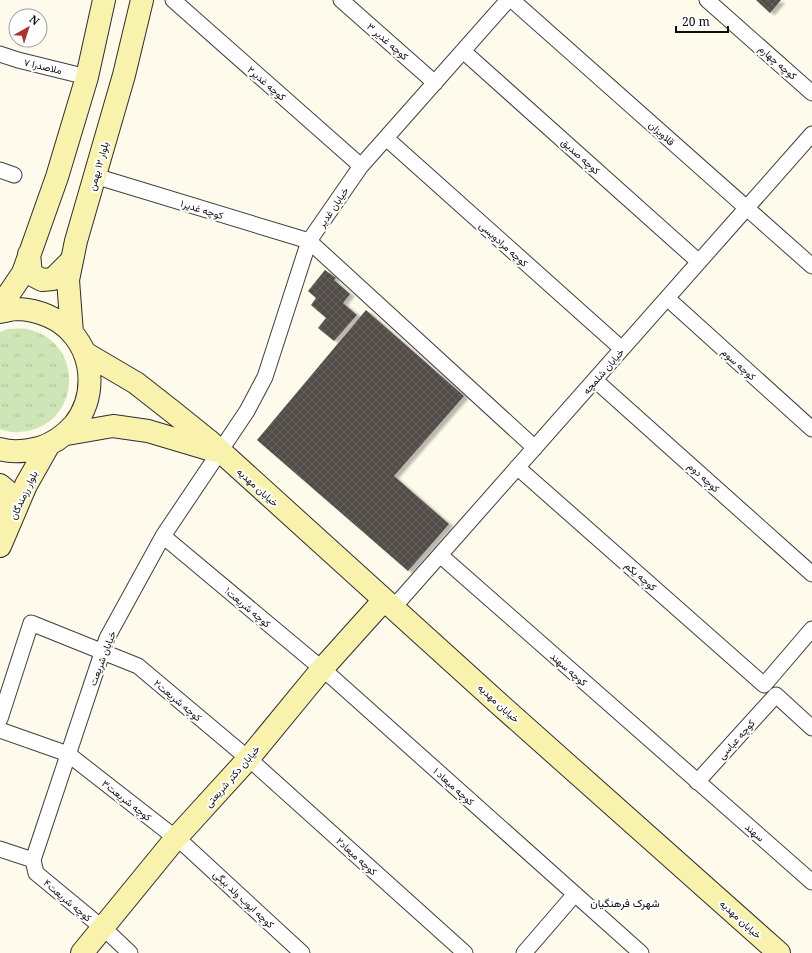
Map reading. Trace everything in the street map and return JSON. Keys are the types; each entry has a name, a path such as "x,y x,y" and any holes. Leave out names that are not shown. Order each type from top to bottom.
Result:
{"street":[{"path":"0,307 23,273 30,254 56,177 87,76 104,0"},
{"name":"بلوار ۱۲ بهمن","path":"72,333 68,280 72,260 76,241 124,75 142,0"},
{"name":"کوچه غدیر۲","path":"173,0 361,166"},
{"name":"کوچه غدیر ۳","path":"341,0 435,83"},
{"name":"خیابان غدیر","path":"220,453 247,411 265,377 310,242 361,166 508,0"},
{"name":"قلاویزان","path":"512,0 812,266"},
{"name":"کوچه چهارم","path":"707,0 812,93"},
{"name":"کوچه صدیق","path":"463,51 699,262"},
{"name":"ملاصدرا ۷","path":"0,54 18,60 87,76"},
{"name":"خیابان شلمچه","path":"388,604 440,555 812,134"},
{"name":"کوچه مرادویسی","path":"386,138 622,349"},
{"name":"کوچه غدیر۱","path":"95,176 310,242"},
{"path":"310,242 535,448"},
{"path":"30,254 31,274 42,280 53,279 72,260"},
{"name":"کوچه سوم","path":"667,298 812,429"},
{"path":"0,312 16,309 37,311 56,320 72,333 85,353 90,376 88,397 80,417 66,434 48,446 26,451 0,449"},
{"name":"خیابان مهدیه","path":"85,353 136,384 208,440 220,453 388,604 779,953"},
{"name":"کوچه دوم","path":"595,380 812,574"},
{"name":"خیابان مهدیه","path":"66,434 113,426 148,431 220,453"},
{"name":"بلوار رزمندگان","path":"0,546 26,485 48,446"},
{"name":"خیابان شریعت","path":"33,860 107,638 163,536 220,453"},
{"name":"کوچه یکم","path":"518,467 764,685 812,629"},
{"path":"0,485 7,491 8,502 0,534"},
{"name":"کوچه شریعت۱","path":"163,536 328,673"},
{"name":"کوچه سهند","path":"440,555 697,782"},
{"name":"خیابان دکتر شریعتی","path":"82,953 107,932 248,758 328,673 388,604"},
{"name":"کوچه شریعت۲","path":"0,719 31,623 138,666 248,758"},
{"name":"کوچه میعاد ۱","path":"328,673 641,953"},
{"name":"کوچه عباسی","path":"697,782 776,695 812,728"},
{"name":"کوچه شریعت۳","path":"0,730 68,754 181,842"},
{"name":"کوچه میعاد۲","path":"248,758 465,953"},
{"name":"سهند","path":"697,782 812,882"},
{"name":"کوچه ایوب ولد بیگی","path":"181,842 302,953"},
{"path":"0,849 33,860"},
{"name":"کوچه شریعت۴","path":"33,860 36,873 130,953"},
{"path":"524,953 575,894"}],"green space":[{"path":"8,329 27,329 47,337 60,350 68,367 69,385 65,402 55,417 39,428 16,432 9,432 0,429 0,332"}],"building":[{"path":"756,0 781,0 770,13"},
{"path":"325,270 336,278 334,280 350,294 343,303 357,315 334,341 318,328 326,318 311,305 316,298 308,291"},
{"path":"366,310 464,396 394,476 449,524 408,571 257,440"}],"district":[{"name":"شهرک فرهنگیان","path":"625,902"}]}
